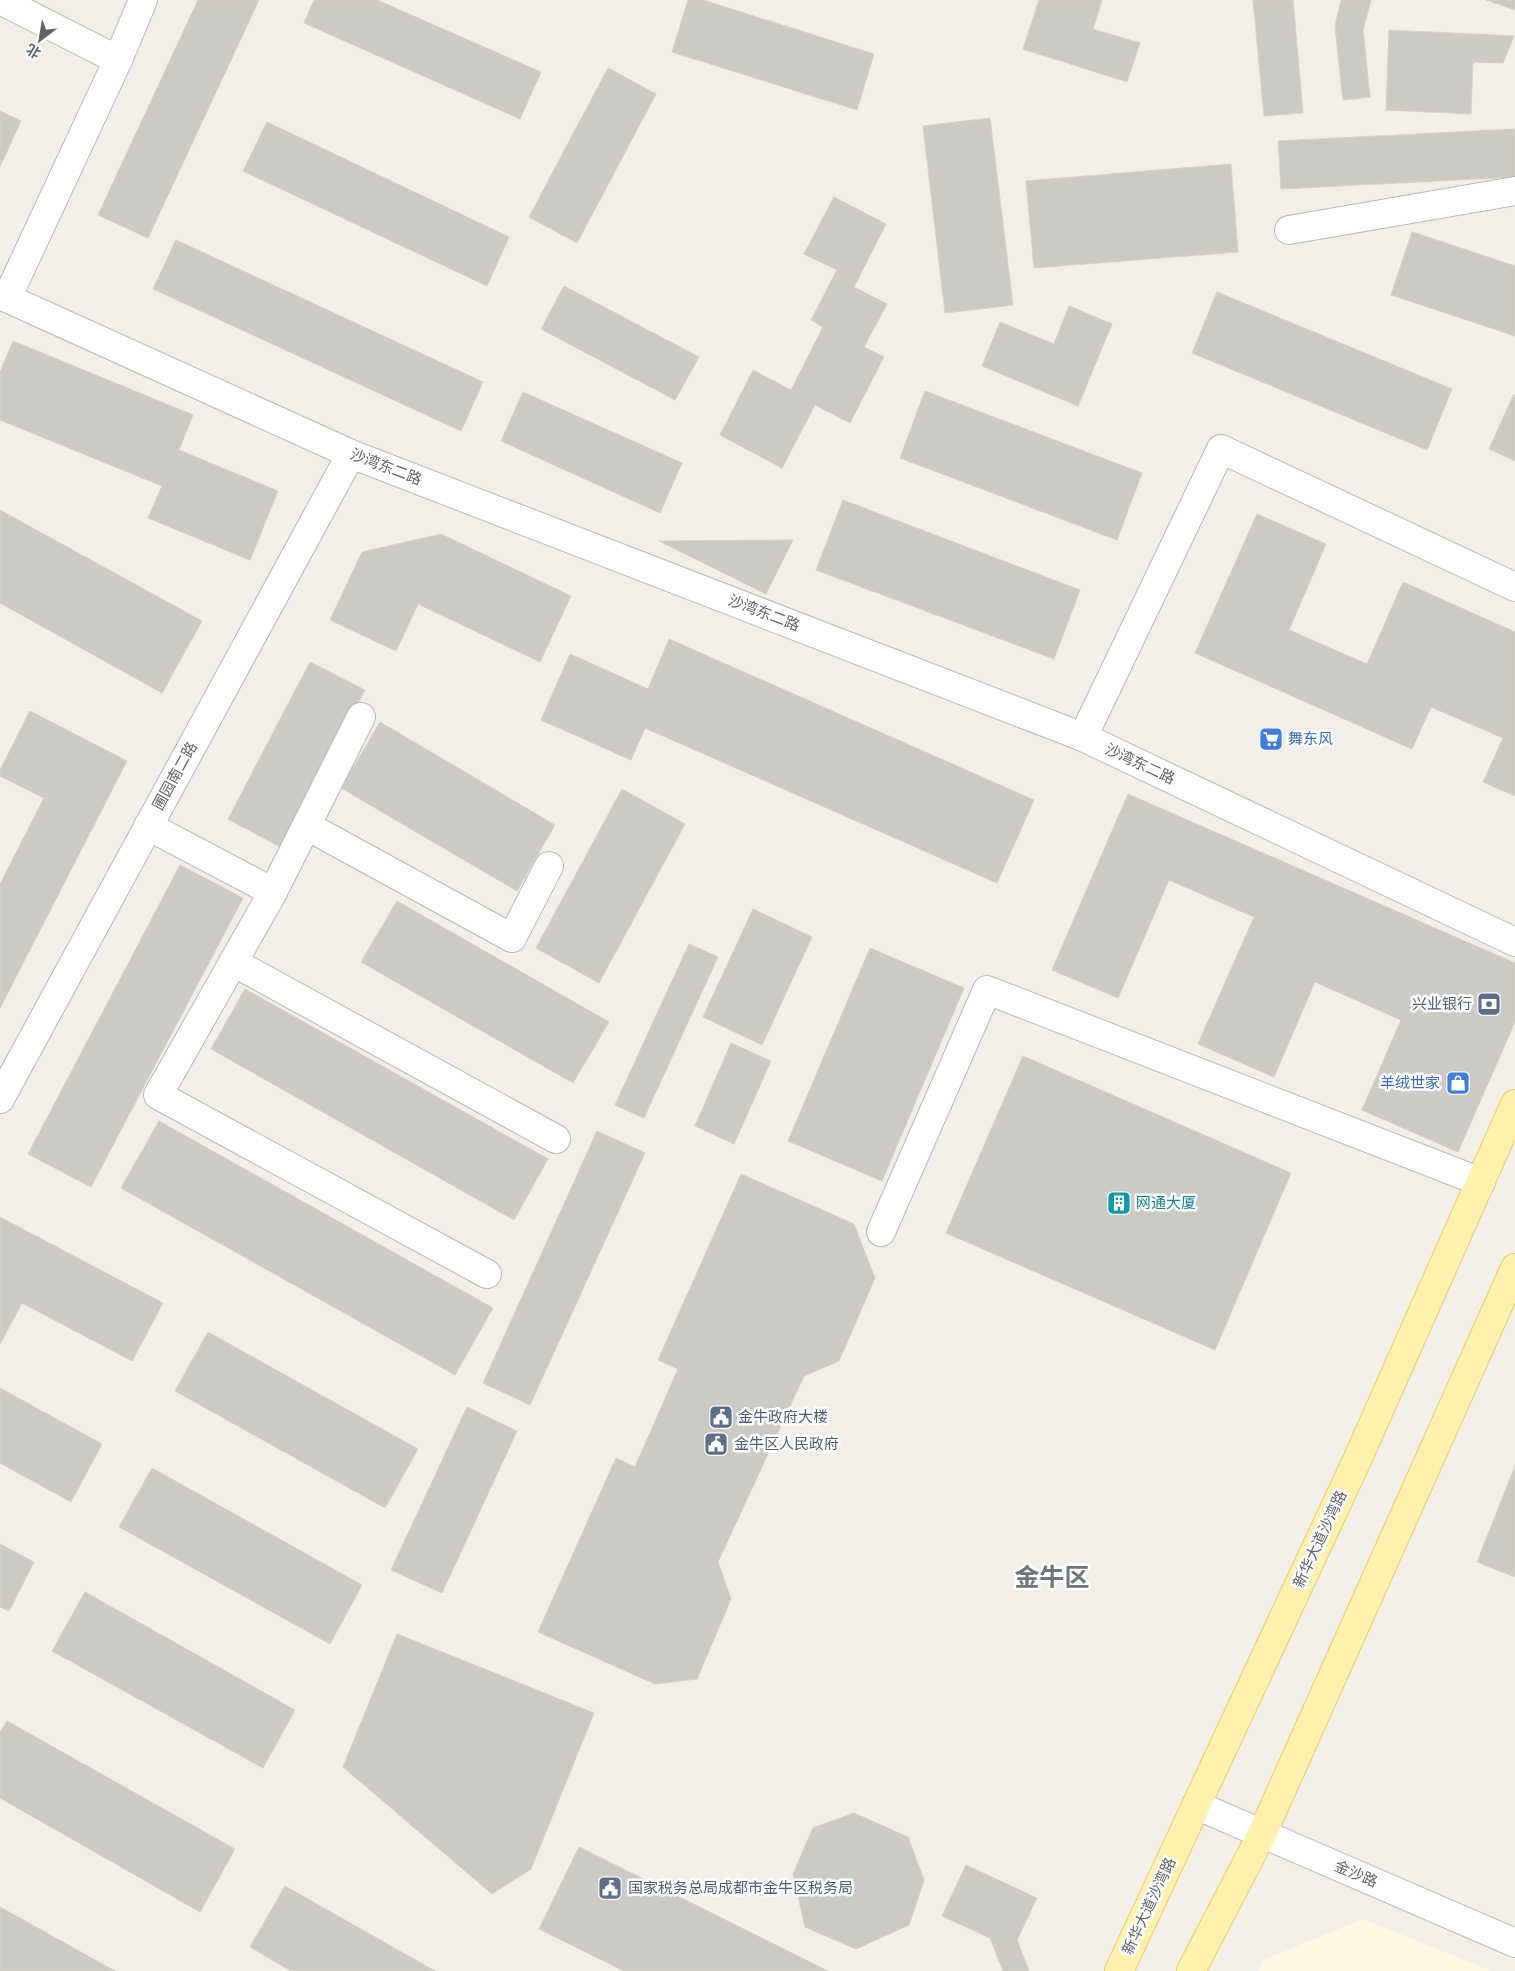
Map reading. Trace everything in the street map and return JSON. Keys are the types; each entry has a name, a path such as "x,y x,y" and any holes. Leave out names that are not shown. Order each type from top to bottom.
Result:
{"main road":[{"name":"新华大道沙湾路","path":"1119,1971 1358,1458 1515,1104"},
{"path":"1191,1971 1262,1834 1515,1268"}],"street":[{"path":"0,0 118,60"},
{"path":"4,297 118,60 142,0"},
{"path":"1289,230 1515,191"},
{"name":"沙湾东二路","path":"4,297 351,454 1083,737 1515,942"},
{"path":"1083,737 1221,450 1515,587"},
{"name":"圃园南二路","path":"0,1099 351,454"},
{"path":"361,717 273,892 158,1095 487,1274"},
{"path":"148,826 273,892"},
{"path":"306,826 512,938 549,866"},
{"path":"233,962 556,1139"},
{"path":"881,1232 987,990 1480,1182"},
{"name":"金沙路","path":"1196,1805 1515,1943"}],"shaded area":[{"path":"1363,1919 1492,1971 1259,1971 1263,1960"}],"building":[{"path":"198,0 259,0 148,238 98,215"},
{"path":"314,0 377,0 541,72 520,119 304,23"},
{"path":"688,0 703,0 874,54 857,110 672,52"},
{"path":"1039,0 1102,0 1093,29 1140,43 1127,82 1023,49"},
{"path":"1253,0 1293,0 1303,113 1264,116"},
{"path":"1341,0 1371,0 1363,30 1370,97 1343,100 1335,26"},
{"path":"1486,0 1515,0 1515,10"},
{"path":"1389,30 1514,36 1503,63 1473,62 1471,114 1386,110"},
{"path":"608,68 656,94 577,243 529,217"},
{"path":"0,111 21,121 0,167"},
{"path":"990,118 1013,305 945,313 923,126"},
{"path":"267,122 509,237 487,286 243,171"},
{"path":"1515,129 1515,177 1281,189 1278,141"},
{"path":"1231,164 1238,252 1034,268 1026,181"},
{"path":"834,197 886,224 854,287 887,304 864,347 884,357 850,423 815,405 782,468 720,435 753,370 791,390 823,327 811,320 837,270 804,254"},
{"path":"1412,232 1515,266 1515,336 1391,295"},
{"path":"176,240 483,382 461,431 153,289"},
{"path":"564,286 699,357 675,400 541,329"},
{"path":"1217,292 1452,389 1427,450 1192,353"},
{"path":"1069,306 1112,324 1078,406 982,366 1000,322 1054,344"},
{"path":"13,341 193,415 179,450 278,491 250,560 148,518 162,486 0,420 0,372"},
{"path":"925,391 1142,473 1117,540 900,458"},
{"path":"523,392 682,463 660,513 501,441"},
{"path":"1515,395 1515,461 1489,449"},
{"path":"843,500 1080,590 1054,659 816,570"},
{"path":"0,510 202,621 162,693 0,603"},
{"path":"1257,514 1326,544 1289,630 1367,664 1403,582 1515,632 1515,796 1483,782 1503,738 1431,707 1412,749 1195,653"},
{"path":"441,534 571,596 540,662 418,604 396,651 330,620 362,552"},
{"path":"793,540 766,594 659,541"},
{"path":"669,639 1034,800 997,883 645,728 631,760 541,720 570,654 648,689"},
{"path":"310,662 365,690 282,848 228,819"},
{"path":"30,711 127,761 0,1008 0,884 44,798 0,776 0,770"},
{"path":"380,722 555,825 517,891 341,788"},
{"path":"622,789 685,824 599,983 536,948"},
{"path":"1128,794 1515,963 1515,1022 1458,1152 1362,1110 1401,1020 1315,982 1274,1077 1198,1044 1254,917 1169,880 1118,998 1052,970"},
{"path":"180,865 243,898 91,1187 28,1154"},
{"path":"397,901 609,1022 573,1083 361,962"},
{"path":"753,909 812,937 762,1045 703,1017"},
{"path":"689,944 718,957 644,1118 615,1105"},
{"path":"870,948 964,988 882,1181 788,1141"},
{"path":"245,989 548,1159 514,1220 211,1049"},
{"path":"731,1043 771,1061 734,1144 695,1126"},
{"name":"网通大厦","path":"1023,1056 1291,1173 1215,1350 946,1233"},
{"path":"159,1121 493,1308 455,1375 121,1188"},
{"path":"597,1131 645,1153 530,1405 483,1383"},
{"name":"金牛政府大楼","path":"741,1174 854,1224 875,1278 839,1361 804,1376 718,1562 731,1599 697,1679 655,1684 538,1632 616,1458 635,1467 678,1369 658,1360"},
{"path":"0,1217 163,1303 132,1361 22,1303 0,1344"},
{"path":"208,1332 418,1449 385,1508 175,1391"},
{"path":"0,1388 102,1444 71,1502 0,1463"},
{"path":"467,1407 517,1431 442,1593 391,1570"},
{"path":"1515,1466 1515,1577 1477,1562"},
{"path":"152,1468 362,1585 330,1644 119,1527"},
{"path":"0,1544 34,1562 9,1611 0,1607"},
{"path":"85,1592 295,1710 263,1768 52,1651"},
{"path":"397,1634 594,1713 531,1869 492,1894 343,1767"},
{"path":"7,1721 235,1849 200,1912 0,1798 0,1732"},
{"path":"854,1813 908,1837 924,1880 909,1925 856,1949 805,1927 793,1874 813,1828"},
{"name":"国家税务总局成都市金牛区税务局","path":"579,1847 828,1971 624,1971 539,1929"},
{"path":"966,1865 1037,1898 1017,1940 1029,1971 1003,1971 990,1938 942,1916"},
{"path":"285,1886 435,1971 291,1971 250,1947"},
{"path":"0,1907 115,1971 0,1971"}],"place":[{"name":"舞东风","path":"1271,739"},
{"name":"兴业银行","path":"1489,1004"},
{"name":"羊绒世家","path":"1458,1083"},
{"name":"网通大厦","path":"1119,1203"},
{"name":"金牛政府大楼","path":"721,1417"},
{"name":"金牛区人民政府","path":"716,1444"},
{"name":"国家税务总局成都市金牛区税务局","path":"610,1888"}],"district":[{"name":"金牛区","path":"1052,1578"}]}
